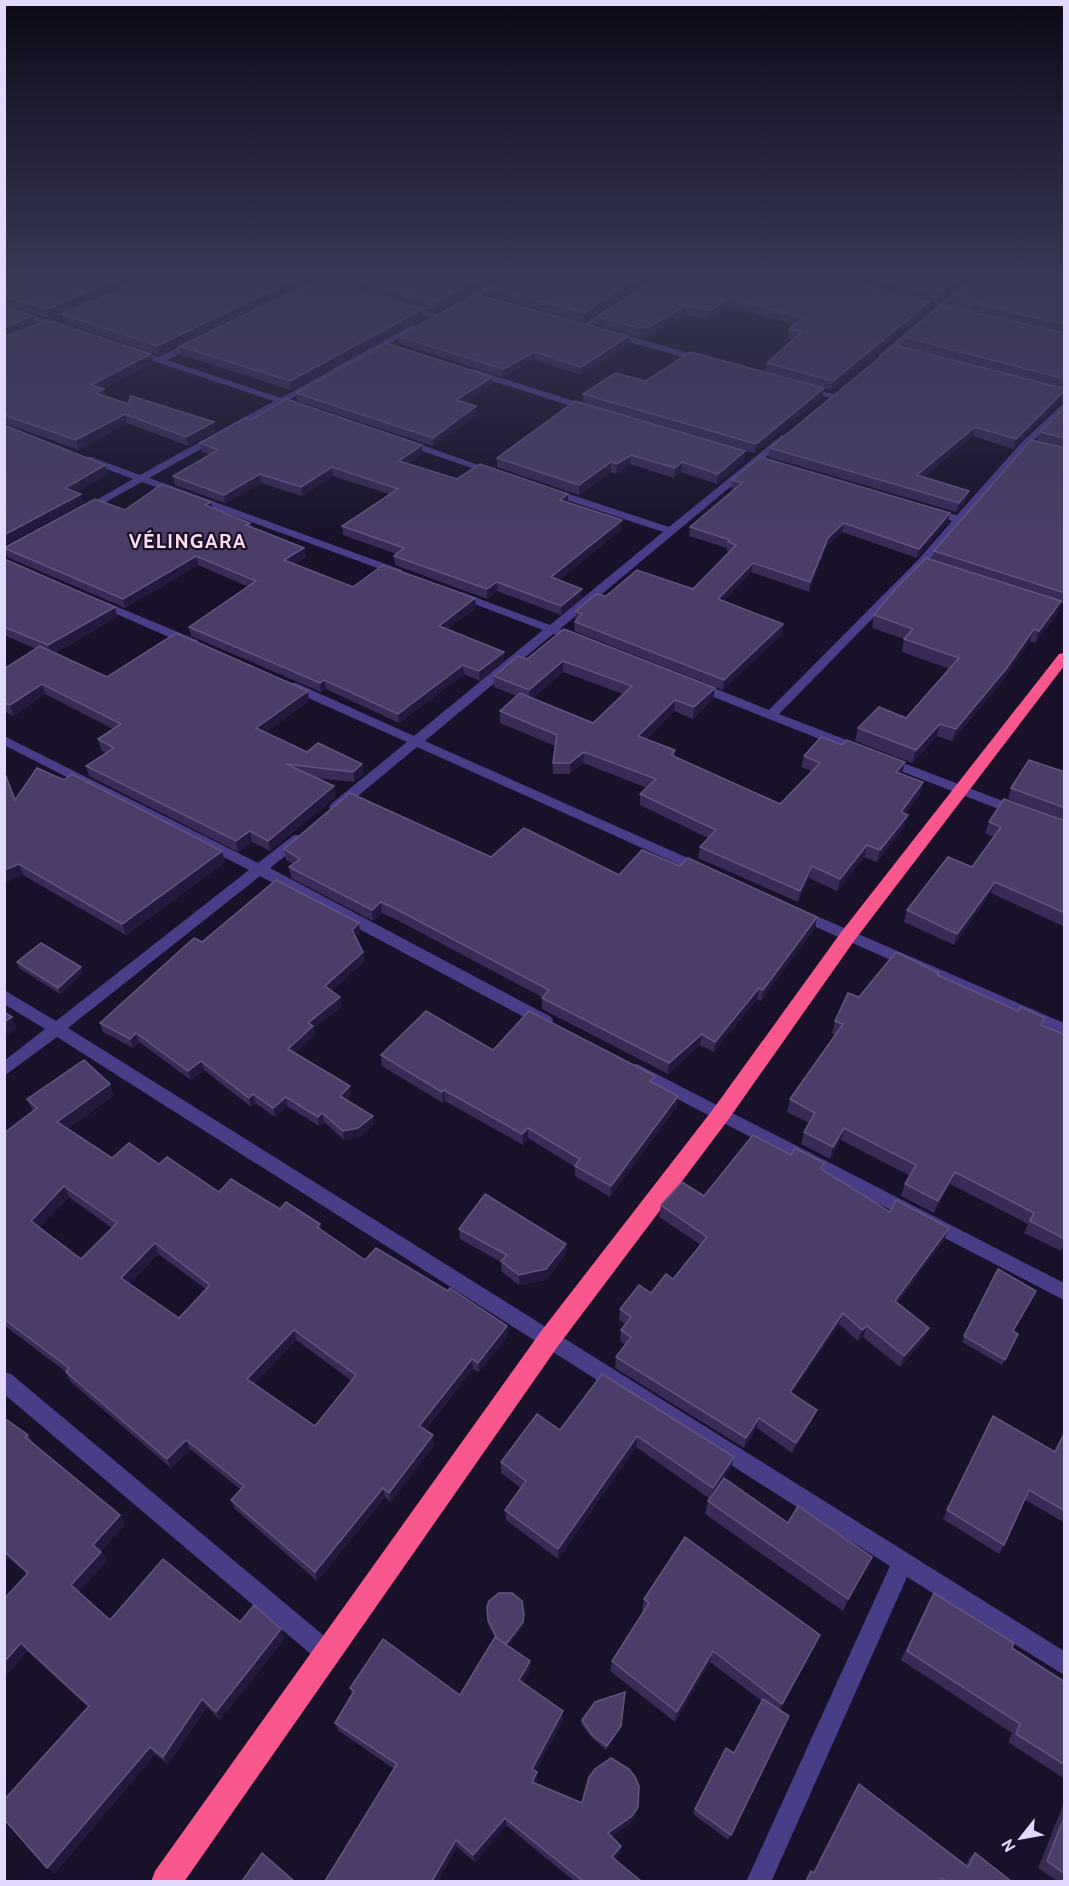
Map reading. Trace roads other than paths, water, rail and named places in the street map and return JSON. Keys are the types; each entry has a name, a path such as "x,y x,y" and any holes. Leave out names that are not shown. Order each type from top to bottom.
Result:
{"highway":[{"path":"166,1881 550,1338 721,1114 848,936 959,790 1065,657"}],"street":[{"path":"163,361 314,412"},
{"path":"78,513 352,361"},
{"path":"868,369 881,361"},
{"path":"462,369 595,411"},
{"path":"801,386 839,392 818,410"},
{"path":"565,411 573,405"},
{"path":"771,715 926,565 958,519 1065,406"},
{"path":"325,816 554,630 793,430"},
{"path":"394,439 507,477"},
{"path":"78,455 408,576"},
{"path":"485,470 494,463"},
{"path":"539,488 670,531"},
{"path":"925,509 958,519"},
{"path":"449,591 576,639"},
{"path":"80,594 210,651"},
{"path":"275,679 416,740 718,877"},
{"path":"684,681 1033,817"},
{"path":"4,740 261,870 564,1031"},
{"path":"4,1070 307,832"},
{"path":"783,906 1065,1030"},
{"path":"4,996 550,1338 902,1564 1065,1664"},
{"path":"627,1064 1065,1292"},
{"path":"4,1381 327,1653"},
{"path":"758,1881 902,1564"}],"district":[{"name":"VÉLINGARA","path":"188,541"}]}
